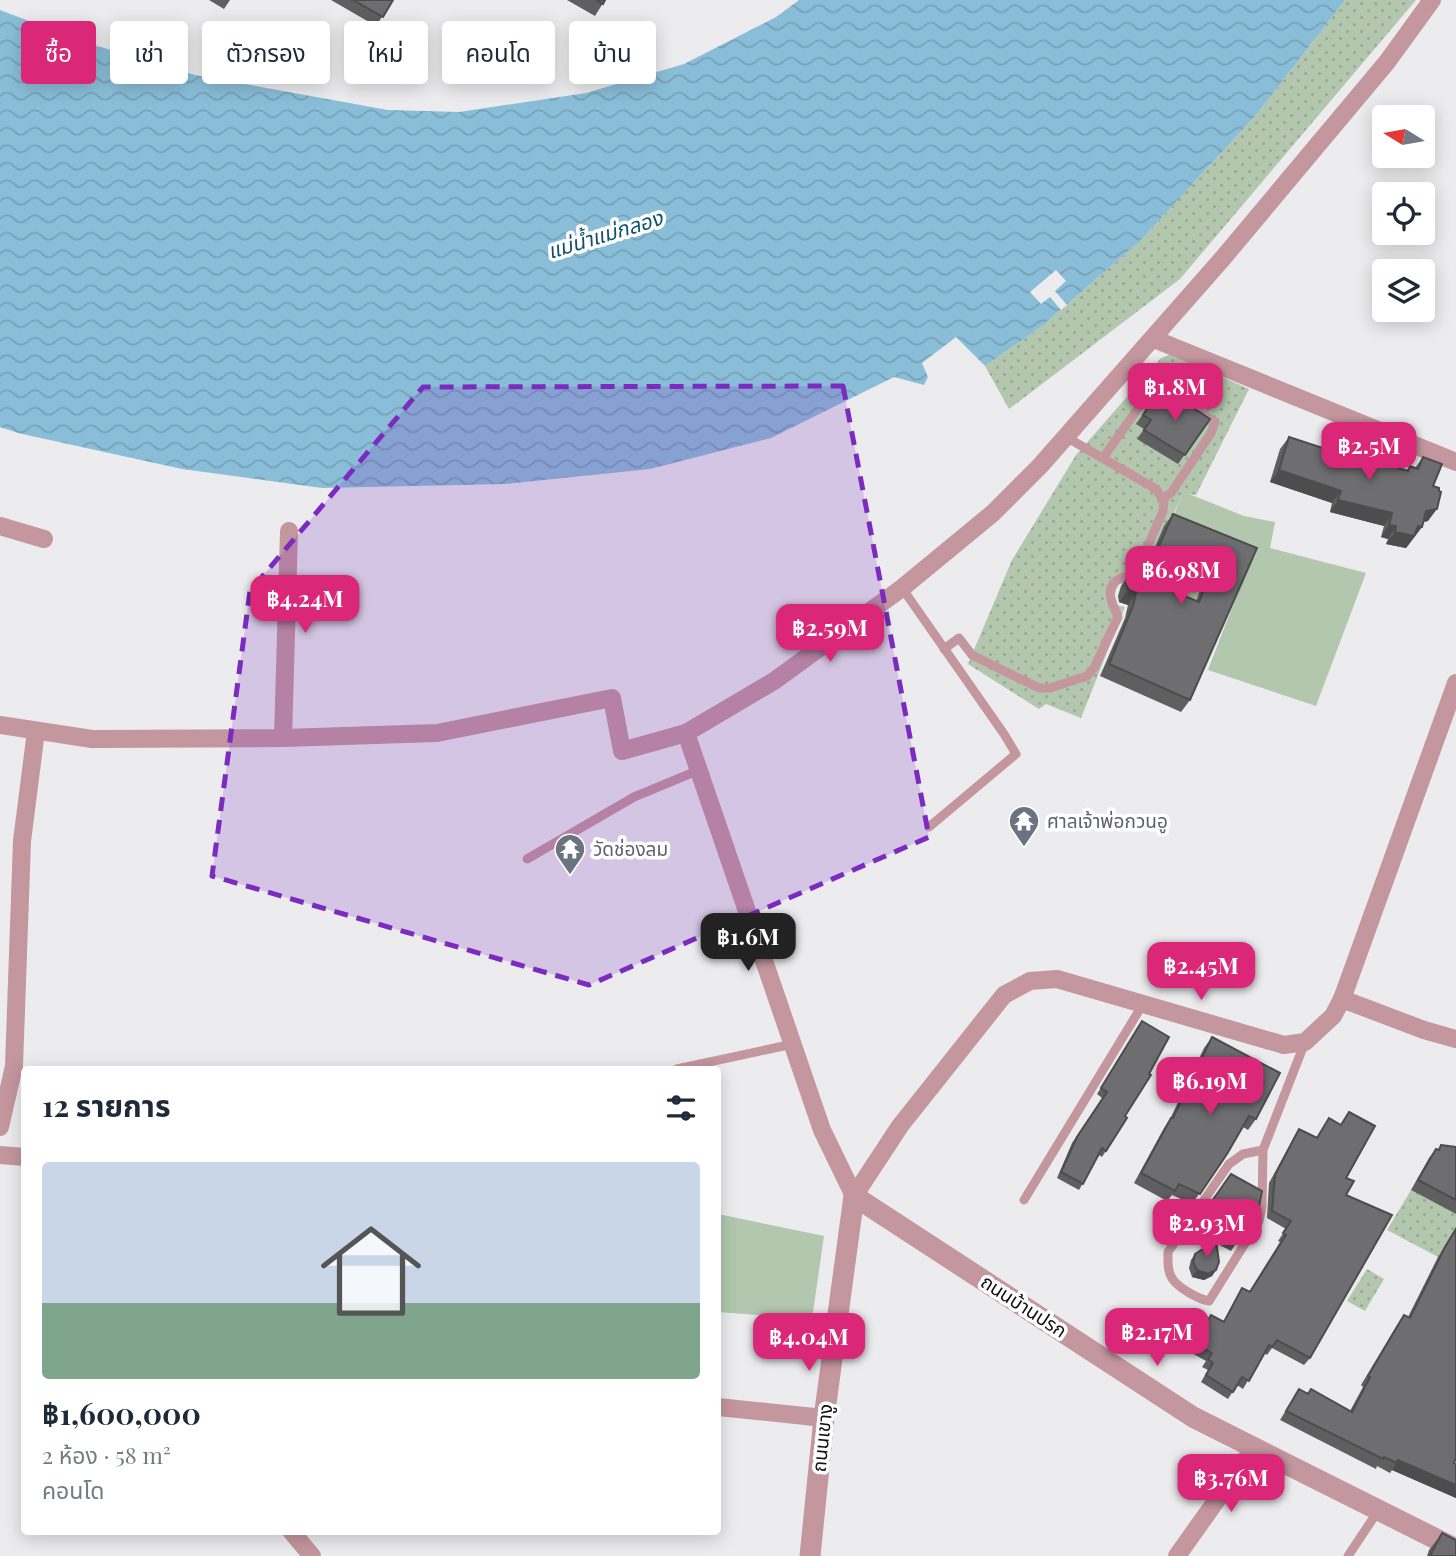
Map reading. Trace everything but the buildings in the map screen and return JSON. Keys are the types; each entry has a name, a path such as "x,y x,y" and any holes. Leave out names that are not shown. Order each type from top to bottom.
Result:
{"street":[{"path":"0,725 92,739 283,738 437,733 612,698 622,751 686,733 774,681 902,588 993,513 1154,339 1387,62 1432,0"},
{"path":"1154,339 1456,462"},
{"path":"0,526 44,539"},
{"path":"283,738 289,531"},
{"path":"854,1196 900,1126 1004,995 1030,981 1056,979 1284,1045 1305,1042 1333,1016 1342,999 1456,683"},
{"path":"0,1127 14,1066 22,841 36,731"},
{"path":"686,733 822,1130 854,1196"},
{"path":"1342,999 1424,1030 1456,1039"},
{"path":"0,1155 21,1157"},
{"name":"ถนนเขางู","path":"810,1556 824,1418 854,1196"},
{"name":"ถนนบ้านปรก","path":"854,1196 1193,1417 1456,1549"},
{"path":"721,1407 824,1418"},
{"path":"1177,1556 1253,1449"},
{"path":"294,1535 312,1556"}],"lane":[{"path":"1103,458 1155,384 1185,403"},
{"path":"1162,499 1171,493 1211,433 1215,422 1195,409"},
{"path":"944,649 959,638 972,655 1039,688 1049,688 1087,676 1094,668 1118,617 1110,603 1112,587 1120,578 1136,573 1163,511 1162,499 1156,489 1066,437"},
{"path":"902,588 1016,754 929,827"},
{"path":"527,859 634,797 699,770"},
{"path":"1024,1200 1143,1004"},
{"path":"1263,1150 1243,1154 1229,1164 1168,1252 1168,1267 1173,1280 1201,1300 1209,1301 1259,1221 1262,1207 1263,1150 1305,1042"},
{"path":"691,1066 793,1044"},
{"path":"1348,1556 1378,1511"}],"highlighted area":[{"path":"843,386 929,837 589,985 212,876 250,591 423,387"}],"green space":[{"path":"1345,0 1416,0 1180,279 1009,409 985,366 1042,326 1140,241 1257,114"},
{"path":"1171,354 1249,389 1196,495 1184,493 1134,587 1119,583 1111,604 1125,607 1081,718 1046,704 1039,709 968,664 1012,560 1076,455 1161,358"},
{"path":"1184,492 1244,516 1275,522 1270,548 1366,573 1316,706 1208,670 1250,561 1173,516"},
{"path":"1177,566 1205,577 1191,614 1164,603"},
{"path":"1411,1190 1456,1214 1456,1227 1438,1257 1387,1230"},
{"path":"721,1215 824,1236 812,1319 721,1312"},
{"path":"1367,1269 1384,1279 1365,1311 1347,1301"}],"water":[{"name":"แม่น้ำแม่กลอง","path":"799,0 1345,0 1257,114 1140,241 1042,326 985,366 956,337 922,363 928,377 924,385 894,377 771,438 650,469 505,484 322,488 182,469 0,427 0,10 29,21 21,21 21,84 96,84 96,46 110,50 110,84 188,84 188,73 202,76 202,84 245,84 388,110 459,112 586,93 616,84 656,84 656,72 684,64 776,17"}],"pier":[{"path":"1056,270 1066,281 1055,291 1067,305 1061,310 1050,297 1041,304 1030,292"}],"place":[{"name":"ศาลเจ้าพ่อกวนอู","path":"1024,848"},
{"name":"วัดช่องลม","path":"570,876"}]}
